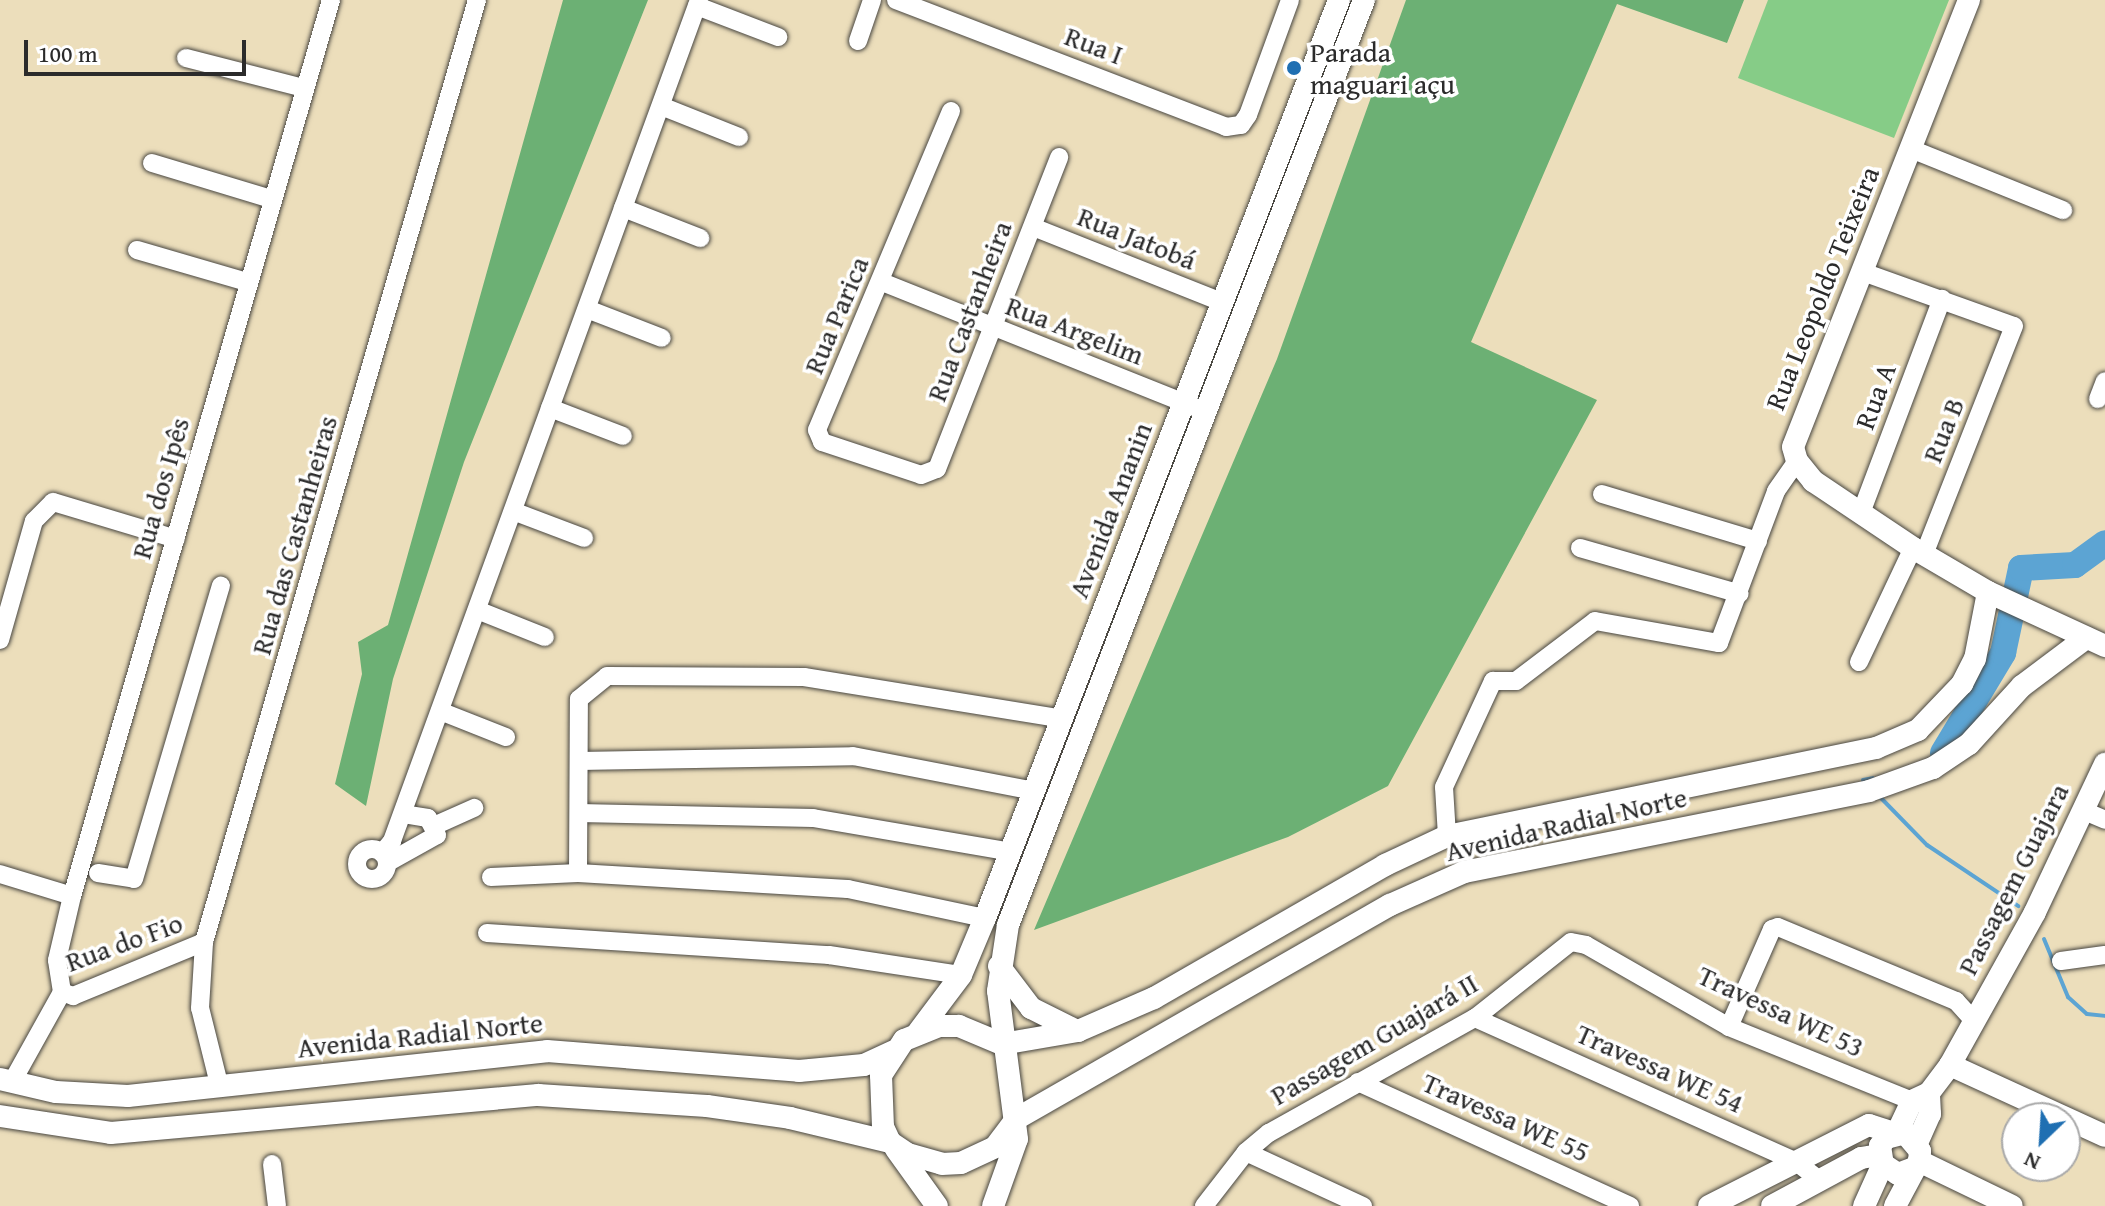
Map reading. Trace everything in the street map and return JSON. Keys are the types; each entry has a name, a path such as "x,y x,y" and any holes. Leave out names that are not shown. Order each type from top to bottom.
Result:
{"main road":[{"name":"Avenida Ananin","path":"1004,1050 999,966 1008,925 1194,406 1221,302 1339,0"},
{"name":"Avenida Ananin","path":"919,1031 961,975 1062,719 1364,0"},
{"name":"Rua Leopoldo Teixeira","path":"1797,461 1795,433 1863,272 1969,0"},
{"path":"1797,461 1813,481 1918,551 1994,594 2095,642 2105,660"},
{"name":"Avenida Radial Norte","path":"1004,1050 1078,1031 1154,998 1385,865 1447,836 1876,748 1918,730 1962,684 1975,659 1994,594"},
{"name":"Avenida Radial Norte","path":"1015,1110 1390,905 1464,872 1869,791 1898,782 1959,751 2022,686 2095,642"},
{"name":"Passagem Guajara","path":"1920,1097 1950,1065 2035,912 2105,764"},
{"path":"999,966 1031,1008 1078,1031"},
{"path":"937,1206 887,1134 881,1075 892,1052 919,1031 959,1026 1004,1050 1017,1139 993,1206"},
{"name":"Avenida Radial Norte","path":"6,1081 101,1096 220,1088 367,1067 547,1051 799,1071 864,1065 892,1052"},
{"path":"1950,1065 2105,1136"},
{"path":"0,1116 111,1133 538,1095 707,1106 790,1118 887,1134 924,1161 961,1163 995,1147 1015,1110"},
{"path":"1772,1206 1861,1158 1881,1160 1898,1174 1908,1147 1930,1114 1920,1097"},
{"path":"1709,1206 1869,1125 2012,1206"},
{"path":"1864,1206 1881,1160 1880,1146 1908,1147"},
{"path":"1895,1206 1908,1147"}],"street":[{"name":"Rua dos Ipês","path":"62,992 57,960 72,896 331,0"},
{"name":"Rua das Castanheiras","path":"220,1088 200,1008 204,942 477,0"},
{"path":"858,41 872,0"},
{"name":"Rua I","path":"896,0 1226,127 1241,125 1248,115 1290,0"},
{"path":"436,825 432,842 385,858 698,3 778,37"},
{"path":"186,58 304,88"},
{"path":"661,106 739,137"},
{"name":"Rua Parica","path":"921,475 818,437 951,111"},
{"path":"1911,149 2063,210"},
{"name":"Rua Castanheira","path":"921,475 937,469 1059,157"},
{"path":"152,163 271,199"},
{"path":"623,208 700,238"},
{"name":"Rua Jatobá","path":"1033,227 1221,302"},
{"path":"137,250 247,282"},
{"path":"1863,272 1942,299"},
{"name":"Rua Argelim","path":"882,282 1194,406"},
{"name":"Rua B","path":"1859,662 1918,551 2014,326 1942,299"},
{"name":"Rua A","path":"1861,513 1942,299"},
{"path":"587,309 662,338"},
{"path":"2098,399 2105,381"},
{"path":"550,408 623,436"},
{"path":"1447,836 1444,787 1493,681 1516,681 1595,621 1612,620 1719,643 1740,594 1776,491 1797,461"},
{"path":"1602,494 1758,541"},
{"path":"0,640 34,521 53,502 176,539"},
{"path":"513,511 584,538"},
{"path":"1580,548 1740,594"},
{"path":"98,873 134,879 221,586"},
{"path":"477,610 545,637"},
{"path":"578,873 579,699 607,676 804,677 1062,719"},
{"path":"440,711 506,737"},
{"path":"579,761 853,756 1034,791"},
{"path":"436,825 474,808"},
{"path":"2082,810 2105,820"},
{"path":"579,813 813,818 1011,852"},
{"path":"402,814 428,818 436,825"},
{"path":"491,877 578,873 848,889 985,918"},
{"path":"0,874 72,896"},
{"path":"1729,1027 1772,929 1797,935 1938,992 1956,1001 1974,1021"},
{"path":"487,933 829,955 961,975"},
{"name":"Rua do Fio","path":"62,992 73,996 204,942"},
{"name":"Passagem Guajará II","path":"1204,1206 1246,1152 1269,1133 1475,1018 1555,950 1571,942 1586,945"},
{"name":"Travessa WE 53","path":"1586,945 1729,1027 1920,1097"},
{"path":"2061,961 2105,955"},
{"path":"6,1081 62,992"},
{"name":"Travessa WE 54","path":"1475,1018 1795,1161 1818,1179"},
{"name":"Travessa WE 55","path":"1358,1082 1630,1206"},
{"path":"1246,1152 1363,1206"},
{"path":"272,1164 277,1206"}],"green space":[{"path":"563,0 648,0 464,462 393,679 366,806 335,784 362,674 358,642 388,625"},
{"path":"1406,0 1744,0 1727,43 1617,4 1471,342 1597,400 1388,786 1288,837 1034,930 1277,359"},
{"path":"1768,0 1949,0 1894,138 1738,78"}],"waterway":[{"path":"1943,753 2003,653 2021,568 2075,565 2105,543"},
{"path":"1863,780 1873,778"},
{"path":"1879,796 1927,845 2018,906"},
{"path":"2044,939 2068,997 2087,1014 2105,1016"}],"place":[{"name":"Parada maguari açu","path":"1294,68"}]}
